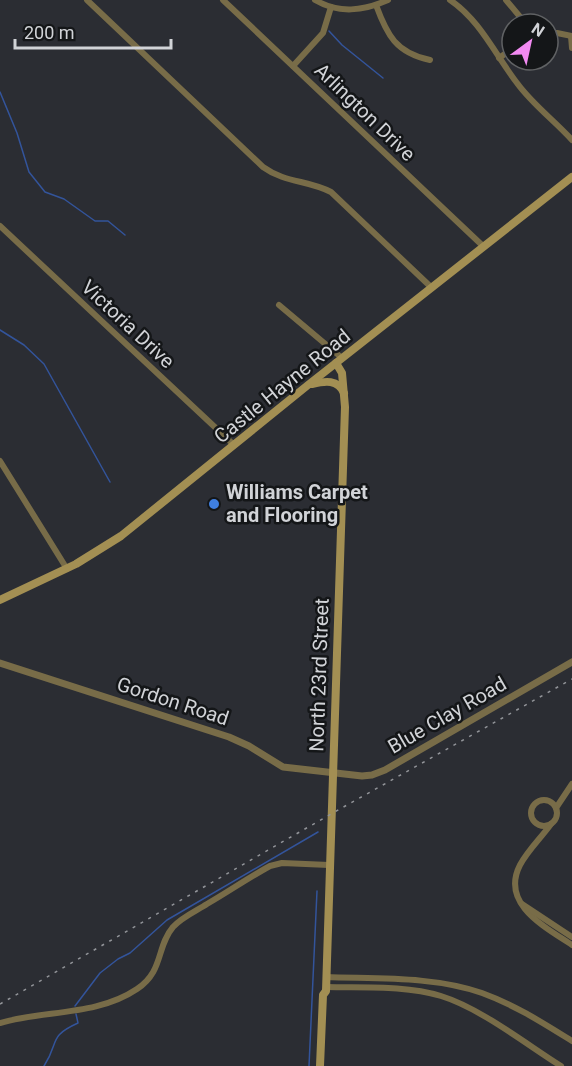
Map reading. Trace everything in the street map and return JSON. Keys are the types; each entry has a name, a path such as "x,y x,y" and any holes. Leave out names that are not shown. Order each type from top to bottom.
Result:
{"main road":[{"name":"Castle Hayne Road","path":"0,600 67,569 121,536 572,177"},
{"name":"North 23rd Street","path":"326,1066 329,865 345,396 339,361"},
{"path":"308,385 324,381 335,383 343,389 345,396"},
{"name":"North 23rd Street","path":"320,1066 323,995 326,989"}],"street":[{"path":"87,0 263,167 280,178 317,186 331,192 432,288"},
{"name":"Arlington Drive","path":"223,0 484,247"},
{"path":"315,0 331,8 358,10 388,0"},
{"path":"450,0 474,22 537,108 572,140"},
{"path":"506,0 516,12"},
{"path":"376,5 384,28 395,43 414,57 430,60"},
{"path":"293,66 324,33 331,8"},
{"path":"572,36 572,48"},
{"name":"Victoria Drive","path":"0,226 234,445"},
{"path":"279,305 339,361"},
{"path":"0,461 67,569"},
{"name":"Blue Clay Road","path":"333,772 367,776 385,770 572,662"},
{"name":"Gordon Road","path":"0,663 229,737 249,746 283,767 333,772"},
{"path":"572,784 556,808 556,817 536,842 517,872 515,885 521,903 532,918 572,945"},
{"path":"536,842 535,822 531,811 534,804 546,801 556,808"},
{"path":"535,822 542,826 551,824"},
{"path":"0,1023 92,1007 122,998 143,985 153,975 168,935 182,920 270,866 282,863 329,865"},
{"path":"521,903 572,937"},
{"path":"326,977 421,981 469,989 508,1004 572,1041"},
{"path":"326,989 403,990 441,996 478,1014 561,1066"}],"waterway":[{"path":"329,31 342,45 383,78"},
{"path":"0,92 17,133 29,172 45,192 64,199 95,221 108,221 125,235"},
{"path":"0,330 24,345 44,364 110,482"},
{"path":"75,1006 100,973 130,953 167,920 318,832"},
{"path":"309,1066 317,891"},
{"path":"44,1066 58,1036 78,1023 76,1014"}],"railway":[{"path":"0,1004 572,679"}],"place":[{"name":"Williams Carpet and Flooring","path":"214,504"}]}
